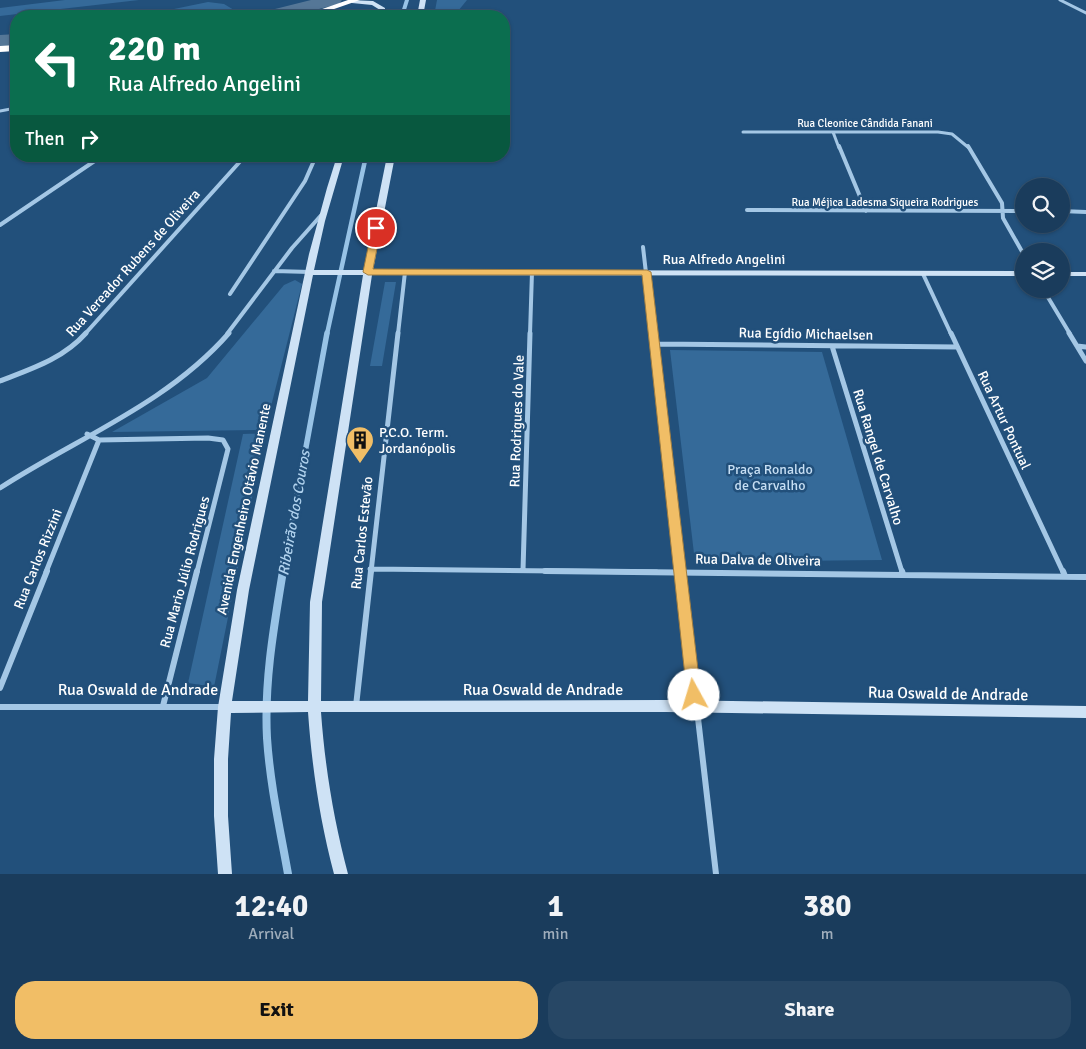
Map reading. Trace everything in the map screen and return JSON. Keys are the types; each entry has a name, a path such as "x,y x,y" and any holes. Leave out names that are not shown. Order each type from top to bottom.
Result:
{"highway":[{"path":"329,10 354,1"}],"main road":[{"path":"354,1 366,1 380,5 383,10"},
{"name":"Avenida Engenheiro Otávio Manente","path":"225,874 219,788 224,707 235,632 310,272 340,162"},
{"path":"341,874 324,801 316,707 314,634 319,575 368,272 390,162"},
{"name":"Rua Alfredo Angelini","path":"310,272 1015,274"},
{"path":"1070,274 1086,274"},
{"name":"Rua Oswald de Andrade","path":"224,707 695,707 1086,712"}],"street":[{"path":"1060,0 1086,13"},
{"name":"Rua Cleonice Cândida Fanani","path":"743,132 938,132 952,134 967,144 1002,203 1003,218 1017,243"},
{"path":"833,132 866,211"},
{"path":"0,225 93,162"},
{"name":"Rua Vereador Rubens de Oliveira","path":"0,381 46,363 64,354 76,344 240,162"},
{"path":"230,294 306,181 314,162"},
{"path":"0,488 173,384 203,361 227,335 309,227 326,210"},
{"name":"Rua Méjica Ladesma Siqueira Rodrigues","path":"747,210 1015,211"},
{"path":"1070,211 1086,212"},
{"path":"643,247 656,344 695,707 716,874"},
{"name":"Rua Alfredo Angelini","path":"274,271 310,272"},
{"name":"Rua Carlos Estevão","path":"356,707 370,569 405,272"},
{"name":"Rua Rodrigues do Vale","path":"523,570 532,272"},
{"name":"Rua Artur Pontual","path":"923,274 1065,576"},
{"path":"1049,298 1086,361"},
{"name":"Rua Egídio Michaelsen","path":"656,344 957,347"},
{"name":"Rua Rangel de Carvalho","path":"832,346 903,574"},
{"path":"1078,346 1086,346"},
{"path":"87,434 100,440"},
{"name":"Rua Mario Júlio Rodrigues","path":"100,440 208,438 223,440 229,454 163,706"},
{"name":"Rua Carlos Rizzini","path":"0,688 100,440"},
{"name":"Rua Dalva de Oliveira","path":"370,569 1086,577"},
{"name":"Rua Oswald de Andrade","path":"0,707 224,707"}],"green space":[{"path":"65,0 139,0 52,10 10,10 10,15 0,16 0,8"},
{"path":"437,0 467,0 459,10 435,10"},
{"path":"208,2 224,4 234,10 169,10"},
{"path":"295,280 302,284 265,430 112,432 207,378 284,285"},
{"path":"385,282 396,282 382,366 370,366"},
{"name":"Praça Ronaldo de Carvalho","path":"670,350 822,352 882,560 695,562"},
{"path":"265,433 214,687 188,683 243,434"}],"waterway":[{"name":"Ribeirão dos Couros","path":"294,10 333,0"},
{"name":"Ribeirão dos Couros","path":"404,10 407,0"},
{"name":"Ribeirão dos Couros","path":"0,41 10,40"},
{"name":"Ribeirão dos Couros","path":"327,334 365,162"},
{"name":"Ribeirão dos Couros","path":"283,572 327,333"},
{"name":"Ribeirão dos Couros","path":"283,571 270,654 266,717 270,772 288,874"}],"place":[{"name":"P.C.O. Term. Jordanópolis","path":"360,464"}],"route":[{"path":"376,228 368,272 647,272 694,695"}]}
